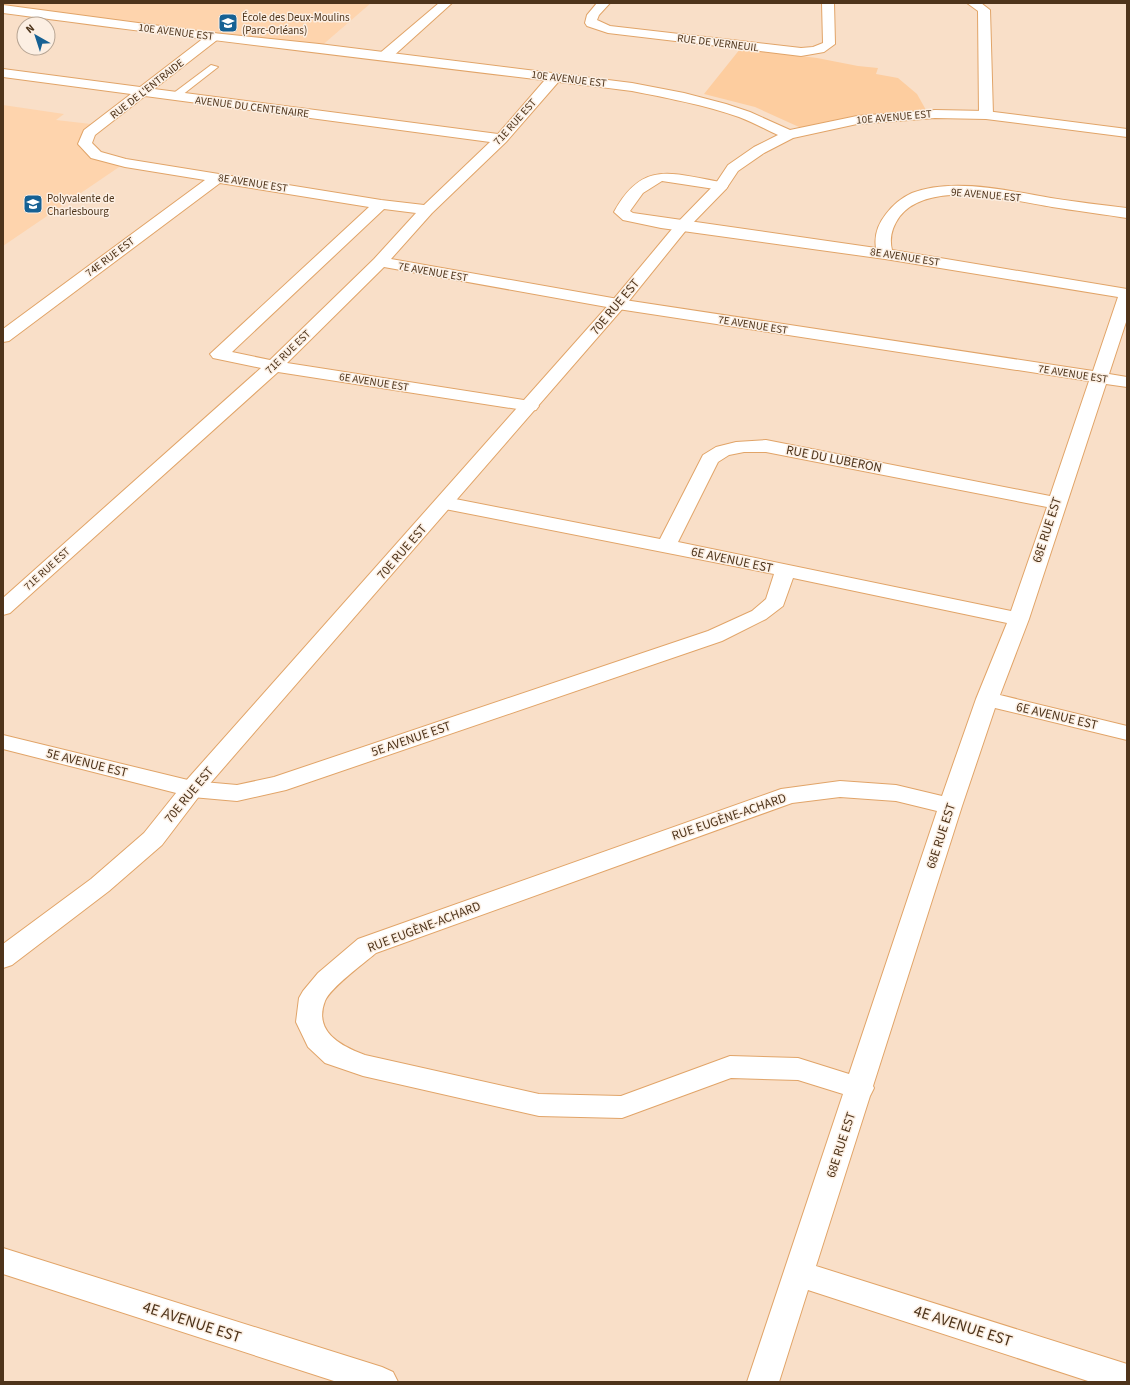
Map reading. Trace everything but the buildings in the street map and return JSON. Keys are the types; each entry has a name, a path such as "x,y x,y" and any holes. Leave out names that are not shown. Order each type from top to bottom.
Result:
{"street":[{"path":"385,56 446,3"},
{"name":"RUE DE VERNEUIL","path":"604,3 590,19 591,23 598,26 801,52 814,52 829,44 828,3"},
{"path":"973,3 984,10 986,115"},
{"name":"10E AVENUE EST","path":"3,9 213,37 385,56 632,87 684,97 745,115 789,135 822,126 892,116 935,114 986,115 1127,133"},
{"name":"RUE DE L'ENTRAIDE","path":"85,144 89,133 213,37"},
{"name":"AVENUE DU CENTENAIRE","path":"3,73 174,97 501,139"},
{"name":"71E RUE EST","path":"3,609 274,366 380,262 427,210 501,139 555,77"},
{"name":"70E RUE EST","path":"3,958 100,885 153,839 192,789 530,406 618,304 682,226 721,186 733,168 759,150 789,135"},
{"name":"8E AVENUE EST","path":"85,144 96,155 125,162 381,204 427,210"},
{"name":"74E RUE EST","path":"3,337 218,177"},
{"name":"8E AVENUE EST","path":"721,186 661,177 652,179 626,205 622,212 628,217 682,226 885,254 1127,294"},
{"name":"9E AVENUE EST","path":"885,254 882,237 894,212 901,205 928,194 951,191 986,193 1127,213"},
{"name":"6E AVENUE EST","path":"381,204 219,354 274,366 530,406"},
{"name":"7E AVENUE EST","path":"380,262 618,304 1127,382"},
{"name":"68E RUE EST","path":"763,1382 860,1088 950,806 987,699 1018,619 1127,294"},
{"name":"RUE DU LUBERON","path":"666,546 710,459 719,451 745,445 766,446 1056,503"},
{"name":"6E AVENUE EST","path":"445,503 666,546 785,572 1018,619"},
{"name":"5E AVENUE EST","path":"3,742 192,789 237,793 278,784 715,636 759,615 776,602 785,572"},
{"name":"6E AVENUE EST","path":"987,699 1127,733"},
{"name":"RUE EUGÈNE-ACHARD","path":"860,1088 798,1069 730,1067 622,1107 539,1105 363,1065 335,1055 318,1040 309,1022 312,998 327,980 367,946 789,795 840,789 896,793 950,806"},
{"name":"4E AVENUE EST","path":"3,1261 382,1382"},
{"name":"4E AVENUE EST","path":"799,1274 1127,1379"}],"lane":[{"path":"174,97 214,67"}],"shaded area":[{"name":"École des Deux-Moulins (Parc-Orléans)","path":"4,3 371,3 319,48 3,9"},
{"path":"740,49 817,58 858,66 878,68 876,74 898,78 917,94 926,110 875,114 810,127 799,127 755,107 704,94"},
{"name":"Polyvalente de Charlesbourg","path":"3,105 64,114 56,120 100,125 85,144 96,155 125,163 3,246"}],"place":[{"name":"École des Deux-Moulins (Parc-Orléans)","path":"228,23"},
{"name":"Polyvalente de Charlesbourg","path":"33,204"}]}
